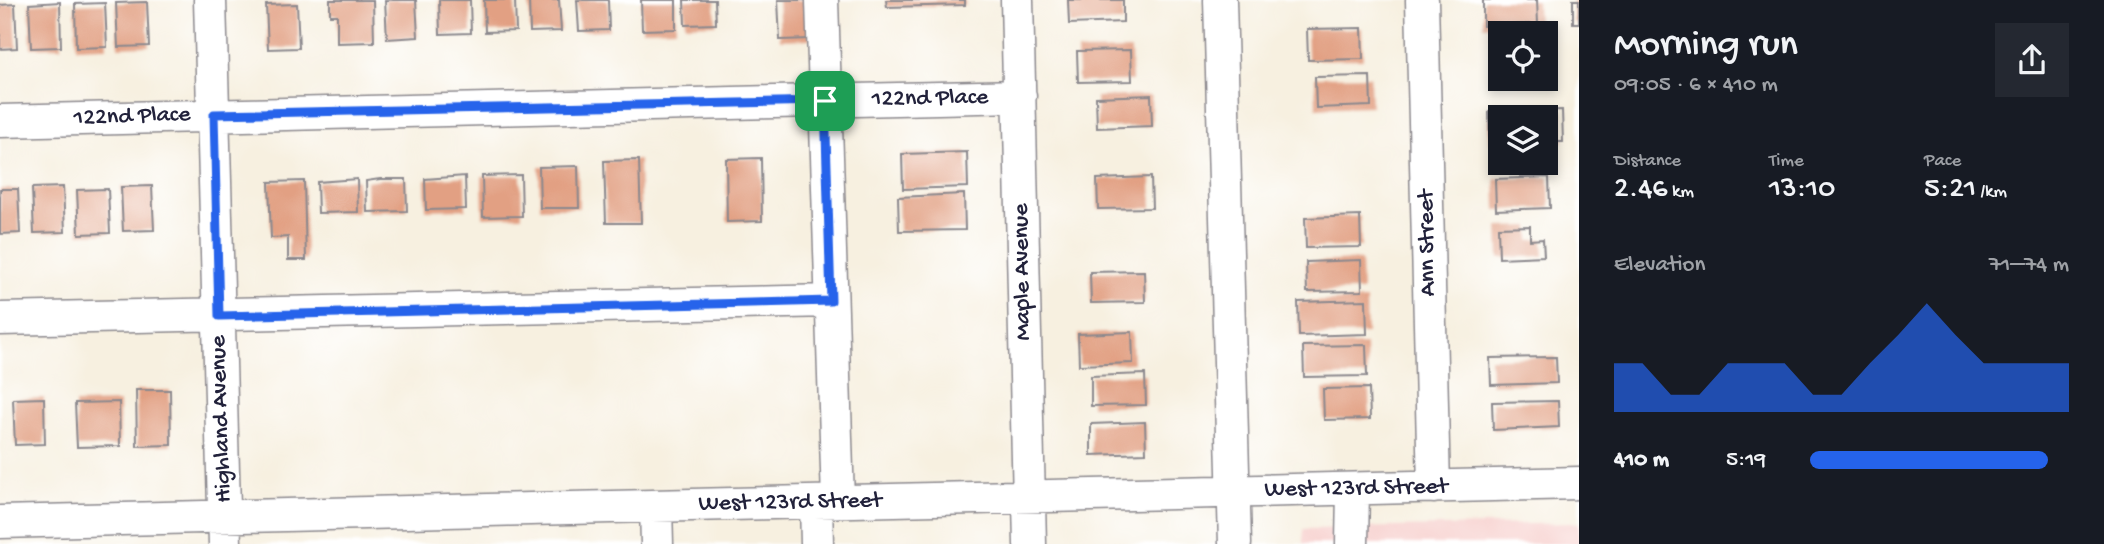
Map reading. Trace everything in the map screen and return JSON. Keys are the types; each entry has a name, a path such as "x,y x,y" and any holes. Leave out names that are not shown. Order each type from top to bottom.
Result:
{"street":[{"name":"Highland Avenue","path":"210,0 225,530"},
{"path":"817,544 827,502 831,301 822,0"},
{"name":"Maple Avenue","path":"1017,0 1030,544"},
{"path":"1220,0 1235,544"},
{"name":"Ann Street","path":"1422,0 1434,487"},
{"name":"122nd Place","path":"0,121 1020,96"},
{"path":"0,319 831,301"},
{"name":"West 123rd Street","path":"0,522 225,530 656,506 1579,483"},
{"path":"1352,544 1353,489"},
{"path":"656,506 657,544"}],"shaded area":[{"path":"1579,523 1579,544 1303,544 1303,529"}],"building":[{"path":"330,0 373,0 374,42 337,43 337,15 330,15"},
{"path":"385,0 416,0 418,37 387,39"},
{"path":"439,0 470,0 471,33 440,34"},
{"path":"484,0 515,0 516,31 485,32"},
{"path":"529,0 559,0 561,31 530,32"},
{"path":"577,0 608,0 609,30 579,31"},
{"path":"641,0 676,0 676,29 642,30"},
{"path":"684,0 715,0 716,24 685,25"},
{"path":"778,0 809,0 810,39 780,40"},
{"path":"886,0 965,0 965,5 887,7"},
{"path":"1068,0 1123,0 1123,22 1069,24"},
{"path":"1483,0 1537,0 1538,21 1488,21 1488,26 1483,26"},
{"path":"1573,0 1579,0 1579,23 1573,23"},
{"path":"60,2 61,47 31,48 29,4"},
{"path":"147,2 149,46 118,47 116,3"},
{"path":"105,3 107,47 76,48 75,4"},
{"path":"15,4 17,48 0,49 0,5"},
{"path":"297,4 299,48 268,49 266,5"},
{"path":"1362,28 1363,59 1308,60 1307,29"},
{"path":"1131,50 1132,81 1078,82 1077,51"},
{"path":"1370,76 1371,106 1316,108 1315,77"},
{"path":"1151,95 1152,126 1097,128 1096,97"},
{"path":"1558,110 1562,110 1563,142 1558,142"},
{"path":"967,152 968,187 903,189 902,154"},
{"path":"761,158 762,221 727,222 726,159"},
{"path":"639,160 641,223 606,223 604,161"},
{"path":"578,166 579,208 540,208 539,167"},
{"path":"521,175 522,216 483,217 482,176"},
{"path":"465,176 466,209 426,210 425,179"},
{"path":"1151,177 1152,208 1098,209 1097,179"},
{"path":"1549,177 1550,208 1496,210 1495,179"},
{"path":"357,179 358,212 318,213 317,182"},
{"path":"406,179 407,211 367,212 366,181"},
{"path":"304,181 306,260 288,260 288,237 271,238 269,182"},
{"path":"152,186 154,230 123,231 121,187"},
{"path":"63,187 65,232 34,233 32,188"},
{"path":"0,189 18,189 20,233 0,234"},
{"path":"108,189 110,233 79,234 77,190"},
{"path":"964,194 965,230 899,231 898,197"},
{"path":"1360,216 1361,247 1306,248 1305,218"},
{"path":"1530,226 1530,240 1543,239 1544,256 1499,258 1498,227"},
{"path":"1361,260 1362,291 1307,292 1306,262"},
{"path":"1144,271 1145,302 1091,303 1090,272"},
{"path":"1366,300 1367,334 1299,336 1298,302"},
{"path":"1132,332 1133,363 1079,365 1078,334"},
{"path":"1366,345 1367,376 1304,377 1303,346"},
{"path":"1556,357 1557,383 1491,385 1490,358"},
{"path":"1145,374 1146,405 1091,406 1091,376"},
{"path":"1369,388 1370,419 1324,420 1323,389"},
{"path":"136,390 170,390 171,445 137,446"},
{"path":"44,398 45,444 15,445 13,399"},
{"path":"1558,401 1559,427 1493,430 1492,402"},
{"path":"119,402 120,446 77,447 75,403"},
{"path":"1145,422 1146,453 1091,455 1091,424"}],"route":[{"path":"825,101 831,301 219,316 214,114 825,101"}]}
